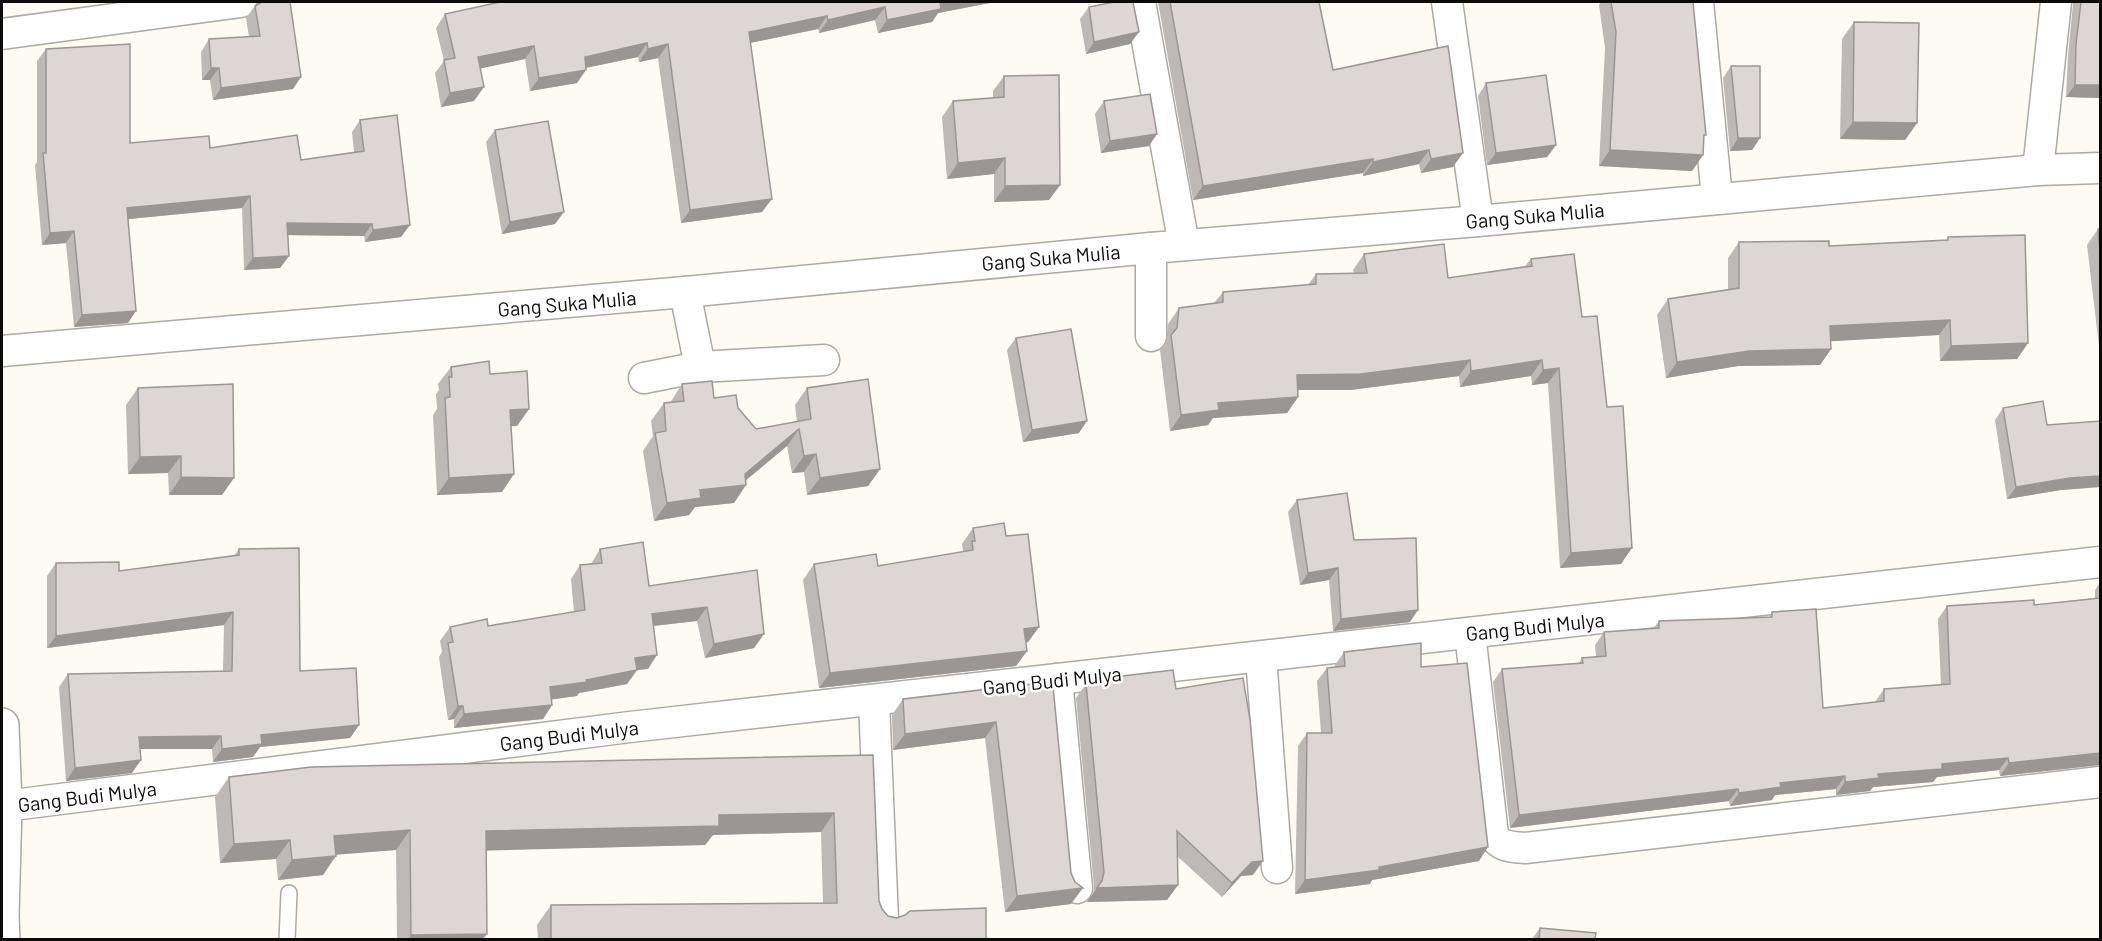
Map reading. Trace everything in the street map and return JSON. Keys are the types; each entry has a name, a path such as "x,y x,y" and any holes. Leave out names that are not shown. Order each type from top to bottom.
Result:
{"street":[{"path":"2,34 241,2"},
{"path":"1140,2 1184,245"},
{"path":"1447,2 1478,221"},
{"path":"1698,2 1717,198"},
{"path":"2038,170 2056,2"},
{"name":"Gang Suka Mulia","path":"2,351 2038,170 2100,168"},
{"path":"1151,248 1151,336"},
{"path":"685,292 700,367"},
{"path":"644,378 700,367 824,360"},
{"name":"Gang Budi Mulya","path":"5,806 630,727 2100,562"},
{"path":"1470,633 1493,835 1504,845 1525,848 2100,782"},
{"path":"1261,657 1276,868"},
{"path":"1057,679 1077,888"},
{"path":"874,700 883,920"},
{"path":"2,725 5,806 3,939"}],"lane":[{"path":"287,939 289,893"}],"building":[{"path":"262,2 290,2 301,77 221,88 219,68 211,68 209,39 260,36 255,6"},
{"path":"500,2 940,2 941,9 887,20 885,7 828,20 827,16 749,32 772,199 690,210 668,44 648,49 647,43 585,57 586,70 539,78 534,46 478,57 484,87 450,93 444,60 455,58 445,14"},
{"path":"1114,2 1133,2 1139,32 1094,42 1089,7"},
{"path":"1170,2 1319,2 1333,70 1448,46 1463,153 1431,159 1429,150 1373,162 1373,159 1203,186"},
{"path":"1611,2 1693,2 1706,135 1704,135 1703,155 1610,150 1616,32"},
{"path":"2081,2 2100,2 2100,85 2075,85 2076,44"},
{"path":"1854,22 1919,23 1917,123 1853,122"},
{"path":"130,44 130,143 209,136 210,148 297,135 301,160 364,151 360,120 397,115 410,225 373,230 372,224 287,223 289,256 253,258 250,196 127,208 136,311 82,315 74,231 50,233 43,153 46,153 46,49"},
{"path":"1731,66 1760,66 1760,138 1738,138"},
{"path":"1059,75 1060,185 1005,186 1005,158 958,163 953,101 1004,97 1004,76"},
{"path":"1546,75 1556,145 1496,153 1486,83"},
{"path":"1150,94 1157,134 1110,141 1104,101"},
{"path":"548,121 564,212 510,222 495,130"},
{"path":"2098,229 2100,229 2100,253"},
{"path":"2025,235 2028,343 1951,346 1950,320 1830,326 1831,349 1749,351 1677,362 1668,299 1739,288 1739,242 1829,241 1829,246 1948,240 1948,237"},
{"path":"1444,244 1448,278 1532,266 1531,259 1574,254 1582,317 1597,316 1607,407 1623,406 1632,548 1571,553 1559,368 1543,370 1542,360 1471,371 1470,360 1361,374 1297,375 1298,397 1218,403 1219,410 1181,415 1171,335 1177,328 1179,308 1223,302 1223,292 1316,284 1316,274 1367,273 1364,254"},
{"path":"1071,329 1087,421 1032,430 1016,338"},
{"path":"489,361 490,374 527,371 529,409 510,410 514,474 449,478 445,398 450,397 451,367"},
{"path":"868,379 880,469 820,478 816,454 804,456 799,429 745,474 746,485 700,490 701,498 667,503 655,433 666,431 664,403 684,401 682,384 712,381 714,398 736,395 738,408 756,429 811,419 807,388"},
{"path":"233,384 234,478 181,477 181,456 140,457 138,388"},
{"path":"2043,401 2047,425 2100,421 2100,476 2070,478 2016,487 2003,408"},
{"path":"1347,493 1354,540 1416,538 1418,610 1341,619 1338,568 1308,573 1297,500"},
{"path":"1004,523 1006,536 1028,534 1039,627 1024,629 1027,651 830,673 814,564 876,554 878,566 973,550 972,541 975,541 973,528"},
{"path":"643,542 649,586 757,570 764,634 714,644 707,607 652,614 657,655 635,658 637,670 586,680 587,682 550,687 552,705 464,714 463,706 458,706 448,643 453,642 450,627 487,619 488,626 585,610 580,565 602,563 600,549"},
{"path":"299,548 300,671 356,668 359,725 261,735 262,744 222,749 221,736 139,737 141,760 75,768 68,674 232,671 233,612 56,636 56,563 119,562 119,571 239,555 239,549"},
{"path":"2100,598 2100,753 2009,763 2008,758 1942,764 1942,769 1878,774 1879,778 1845,782 1845,776 1780,783 1781,787 1739,793 1738,789 1519,815 1502,669 1583,663 1582,658 1606,656 1604,632 1659,628 1659,621 1772,617 1772,612 1816,609 1823,708 1884,701 1884,689 1950,684 1947,606 2034,600 2034,605"},
{"path":"1421,643 1421,667 1467,663 1488,847 1379,867 1379,870 1305,880 1307,733 1332,733 1327,668 1345,666 1344,652"},
{"path":"1173,670 1176,689 1243,678 1250,720 1263,861 1252,862 1232,883 1177,831 1178,885 1097,888 1104,872 1086,684 1098,683 1097,679"},
{"path":"1032,684 1032,689 1053,686 1071,873 1075,882 1083,888 1017,896 996,722 905,734 903,699"},
{"path":"873,755 879,901 882,909 888,916 897,918 910,911 986,908 986,939 551,939 551,905 837,903 834,813 719,815 719,826 486,831 487,934 411,935 410,830 334,836 336,856 292,860 290,840 234,844 229,777 311,767"},
{"path":"1540,928 1596,933 1595,939 1539,939"}]}
